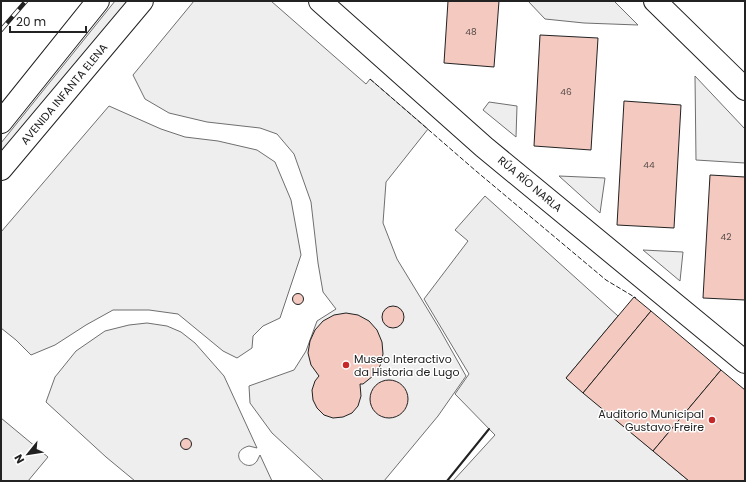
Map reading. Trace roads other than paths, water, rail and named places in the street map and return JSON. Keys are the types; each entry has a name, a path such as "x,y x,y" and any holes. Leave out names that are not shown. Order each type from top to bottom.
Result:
{"street":[{"path":"1,122 98,1"},
{"name":"AVENIDA INFANTA ELENA","path":"1,169 142,1"},
{"name":"RÚA RÍO NARLA","path":"320,1 484,147 745,362"},
{"path":"655,1 745,89"}],"railway":[{"path":"1,30 26,1"}],"place":[{"name":"Museo Interactivo da Historia de Lugo","path":"346,365"},
{"name":"Auditorio Municipal Gustavo Freire","path":"712,420"}]}
